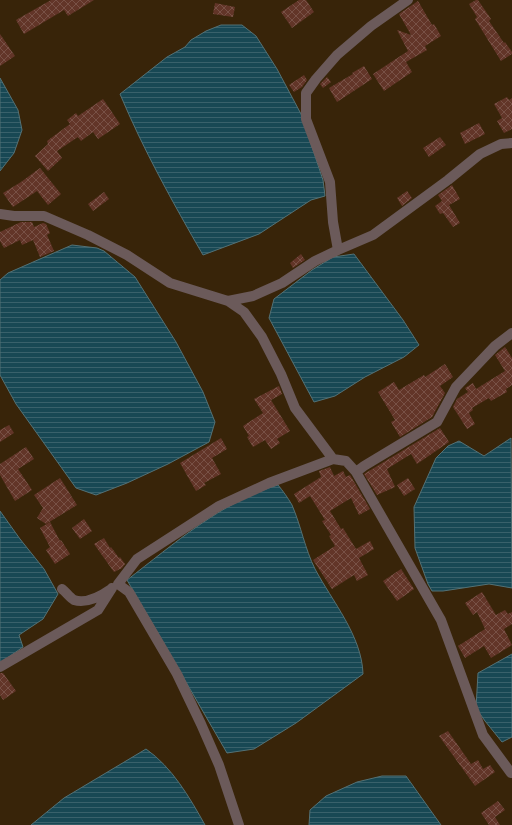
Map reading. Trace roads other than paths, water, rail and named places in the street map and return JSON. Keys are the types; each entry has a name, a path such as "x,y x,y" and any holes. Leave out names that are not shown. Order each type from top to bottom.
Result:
{"street":[{"path":"338,250 333,222 330,182 306,119 306,93 316,79 337,56 371,26 408,0"},
{"path":"228,301 253,296 282,282 315,261 373,235 448,180 480,154 501,144 512,143"},
{"path":"0,214 14,216 44,216 88,235 127,255 170,283 228,301 244,312 262,337 281,374 295,408 333,459"},
{"path":"356,472 437,422 456,387 495,346 512,333"},
{"path":"0,667 98,610 137,559 219,506 269,483 333,459 346,461 356,472 411,565 441,620 483,734 511,773 512,772"},
{"path":"62,589 73,600 84,601 103,594 115,586"},
{"path":"115,586 129,592 177,674 219,765 239,825"}],"water":[{"path":"221,25 242,25 256,36 277,69 301,114 323,180 325,196 311,200 259,234 203,255 159,176 138,135 120,94 167,57 185,47 191,40 206,31"},
{"path":"0,78 18,110 22,130 14,153 0,171"},
{"path":"72,245 97,248 104,251 135,277 176,342 203,392 215,422 209,442 168,464 127,483 96,495 76,488 16,404 0,375 0,280 8,273"},
{"path":"354,254 403,320 419,345 404,357 365,377 335,396 314,402 269,318 274,299 312,270 333,257"},
{"path":"511,438 512,588 489,584 443,591 432,591 415,548 414,507 436,458 448,446 459,441 484,456"},
{"path":"278,485 292,505 308,554 315,569 352,633 361,660 363,674 296,723 254,749 227,753 127,580 199,525 218,513 257,492"},
{"path":"0,511 44,569 58,594 43,619 19,635 23,647 0,663"},
{"path":"512,654 512,737 502,742 476,708 478,673"},
{"path":"146,749 164,765 180,784 205,825 31,825 64,798"},
{"path":"382,776 406,776 441,825 309,825 310,810 326,796 357,782"}]}
